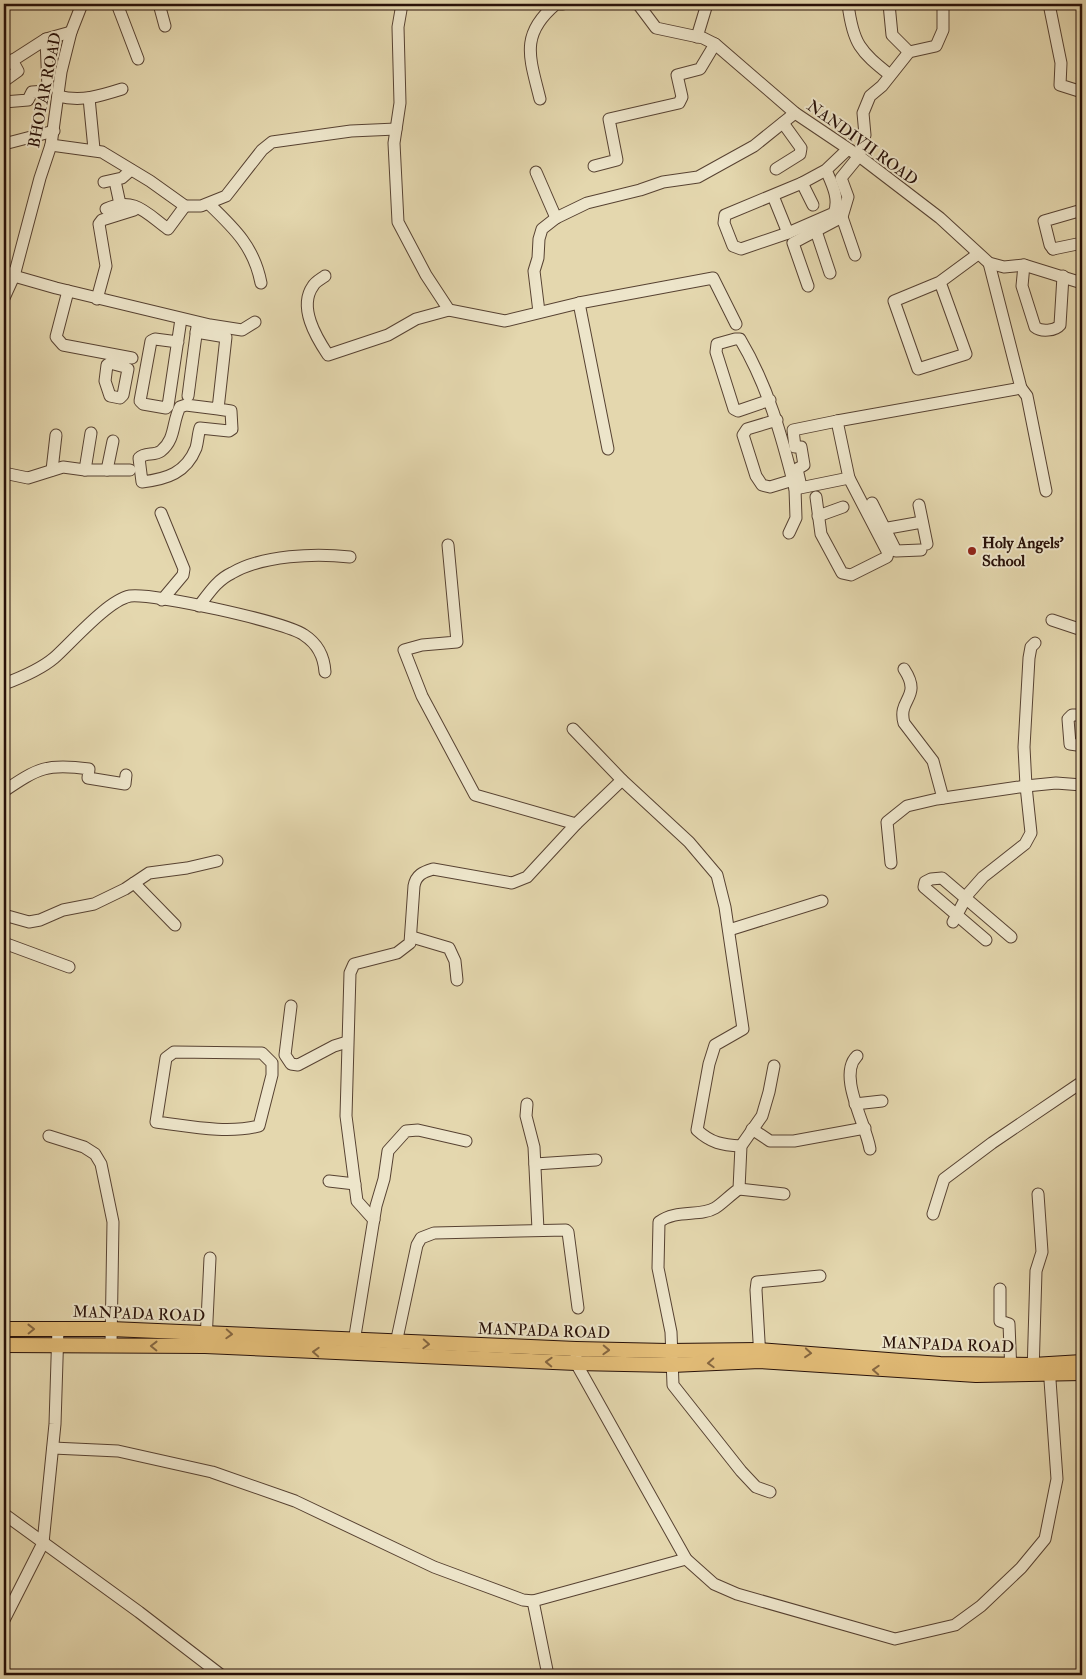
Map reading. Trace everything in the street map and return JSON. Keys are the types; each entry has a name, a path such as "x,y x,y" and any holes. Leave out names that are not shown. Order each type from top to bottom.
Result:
{"main road":[{"name":"MANPADA ROAD","path":"4,1330 111,1329 352,1354 395,1349 576,1349 673,1358"},
{"name":"MANPADA ROAD","path":"4,1345 111,1345 206,1339 354,1340 395,1349 576,1363 760,1355 939,1368 1033,1370 1050,1369 1082,1362"},
{"name":"MANPADA ROAD","path":"1050,1369 1082,1373"}],"street":[{"name":"BHOPAR ROAD","path":"4,298 14,276 51,145 58,96 58,72 82,4"},
{"path":"117,4 138,59"},
{"path":"159,4 165,26"},
{"path":"402,4 398,44 400,103 394,143 398,222 436,292 450,310"},
{"path":"540,99 530,48 533,28 556,4 563,4"},
{"name":"NANDIVII ROAD","path":"638,4 656,28 697,37 715,44 795,113 859,156 940,218 989,263"},
{"path":"697,37 707,4"},
{"path":"848,4 856,40 865,55 890,76"},
{"path":"889,4 892,35 909,52"},
{"path":"848,149 826,170 802,183 726,215 724,223 733,246 741,249 788,233 834,213 842,174 859,156 865,134 863,113 866,102 909,52 936,46 943,30 943,4"},
{"path":"1051,4 1061,63 1060,85 1082,92"},
{"path":"4,81 18,70 8,63 46,39 71,32"},
{"path":"4,102 28,100 32,92 46,91 48,89 46,39"},
{"path":"594,166 617,160 609,119 679,103 682,97 677,75 700,68 715,44"},
{"path":"58,96 71,99 89,98 122,89"},
{"path":"89,98 94,149"},
{"path":"539,312 534,272 538,258 538,239 542,229 556,218 587,203 640,190 663,182 698,177 754,146 795,113"},
{"path":"776,170 800,154 801,148 783,123"},
{"path":"51,145 94,149 102,152 185,206 201,206 226,196 235,188 262,150 272,142 351,130 396,129"},
{"path":"4,144 54,131"},
{"path":"120,204 109,181 122,178 131,170"},
{"path":"826,170 848,198 842,217 855,255"},
{"path":"536,172 556,218"},
{"path":"802,183 812,205"},
{"path":"773,196 788,233"},
{"path":"106,209 120,204 132,203 168,229 185,206"},
{"path":"209,204 230,224 257,262 261,283"},
{"path":"97,299 106,266 99,224 102,220 134,210"},
{"path":"1053,249 1050,246 1044,221 1082,210"},
{"path":"808,286 793,246 794,241 842,217"},
{"path":"816,231 830,273"},
{"path":"1053,249 1082,242"},
{"path":"1044,270 1053,249"},
{"path":"940,282 966,354 918,368 894,301 940,282 978,254"},
{"path":"1046,491 1027,396 1021,388 989,263 1004,267 1024,265 1082,283"},
{"path":"1024,265 1022,286 1035,327 1040,330 1055,329 1060,325 1063,276"},
{"path":"4,270 14,276 68,292 181,318 197,327 226,337 218,409"},
{"path":"325,276 312,286 308,304 311,325 328,355 388,335 416,319 450,310 505,321 579,302 713,278 736,324"},
{"path":"68,292 56,337 58,341 63,345 118,360 132,358"},
{"path":"579,302 608,449"},
{"path":"178,342 156,339 151,341 141,403 167,408 178,342 181,318"},
{"path":"197,327 242,330 255,322"},
{"path":"188,396 197,327"},
{"path":"770,400 736,411 716,352 717,344 735,338 740,339 756,365 770,400 794,484 796,518 789,533"},
{"path":"848,475 803,483 799,480 797,469 804,465 801,447 795,447 793,430 1021,388"},
{"path":"182,405 218,409 231,411 232,427 230,430 200,428 196,448 182,469 172,475 142,482 139,458 142,455 155,454 168,443 182,405"},
{"path":"777,420 747,429 743,435 756,476 762,485 770,487 848,475"},
{"path":"838,421 848,475 880,529 898,552 924,547 919,505"},
{"path":"85,470 91,433"},
{"path":"52,470 56,435"},
{"path":"107,470 113,441"},
{"path":"4,473 28,478 63,467 85,470 130,470"},
{"path":"816,497 818,516 824,540 842,573 848,576 888,556 872,504"},
{"path":"818,516 843,508"},
{"path":"161,513 184,569 183,575 162,600"},
{"path":"880,529 922,522"},
{"path":"448,545 457,642 422,645 404,650 422,696 475,795 576,824"},
{"path":"199,606 214,585 232,573 252,564 310,554 350,557"},
{"path":"4,684 53,660 101,613 129,596 199,606 287,627 303,634 320,649 326,672"},
{"path":"1052,620 1082,630"},
{"path":"955,918 966,898 983,877 1025,844 1031,833 1024,746 1029,658 1031,648 1035,643"},
{"path":"904,669 910,678 912,694 902,710 904,723 933,761 944,798"},
{"path":"1077,745 1070,744 1068,719 1072,714 1082,715"},
{"path":"574,729 622,780 708,862 717,875 744,1029 714,1045 697,1130 708,1141 723,1145 741,1146"},
{"path":"4,791 29,774 61,765 89,769 88,778 125,784 126,776"},
{"path":"374,1220 357,1201 346,1116 350,973 354,964 397,953 406,948 412,937 415,879 422,872 433,870 512,883 520,881 527,877 576,824 622,780"},
{"path":"891,863 887,822 907,806 944,798 1056,782 1082,785"},
{"path":"4,915 29,922 40,920 63,910 94,904 149,873 187,868 217,861"},
{"path":"986,940 955,918 923,884 931,879 942,878 1011,937"},
{"path":"134,882 175,925"},
{"path":"728,930 822,901"},
{"path":"412,937 449,948 455,961 457,980"},
{"path":"4,943 17,946 69,967"},
{"path":"291,1006 285,1055 294,1065 347,1042"},
{"path":"174,1052 262,1053 272,1063 272,1075 259,1126 248,1128 209,1128 156,1122 166,1058 174,1052"},
{"path":"858,1056 850,1065 850,1074 855,1104 865,1128 870,1149"},
{"path":"739,1189 741,1146 762,1116 774,1066"},
{"path":"933,1214 944,1179 992,1143 1082,1082"},
{"path":"855,1104 882,1101"},
{"path":"526,1104 526,1116 534,1147 538,1230"},
{"path":"752,1129 770,1140 794,1141 865,1128"},
{"path":"352,1354 374,1220 388,1151 406,1131 418,1130 466,1141"},
{"path":"49,1136 84,1147 96,1154 101,1164 113,1222 111,1345"},
{"path":"535,1164 596,1160"},
{"path":"329,1180 355,1184"},
{"path":"770,1492 756,1487 741,1471 673,1385 673,1358 658,1268 659,1222 667,1216 714,1209 726,1196 739,1189 784,1194"},
{"path":"1033,1370 1036,1271 1042,1252 1038,1194"},
{"path":"395,1349 417,1245 421,1238 434,1233 538,1230 562,1230 568,1232 578,1308"},
{"path":"206,1339 210,1258"},
{"path":"760,1355 756,1290 758,1282 820,1276"},
{"path":"1000,1289 1000,1322 1009,1324 1010,1370"},
{"path":"4,1620 43,1543 53,1448 59,1344 58,1328"},
{"path":"576,1349 576,1363 686,1559 714,1584 737,1594 895,1639 955,1625 981,1606 1020,1568 1046,1539 1058,1479 1050,1369"},
{"path":"53,1448 118,1451 212,1472 295,1501 434,1567 523,1600 533,1601 686,1559"},
{"path":"4,1514 139,1612 221,1675"},
{"path":"533,1601 548,1675"}],"place":[{"name":"Holy Angels' School","path":"972,551"}]}
